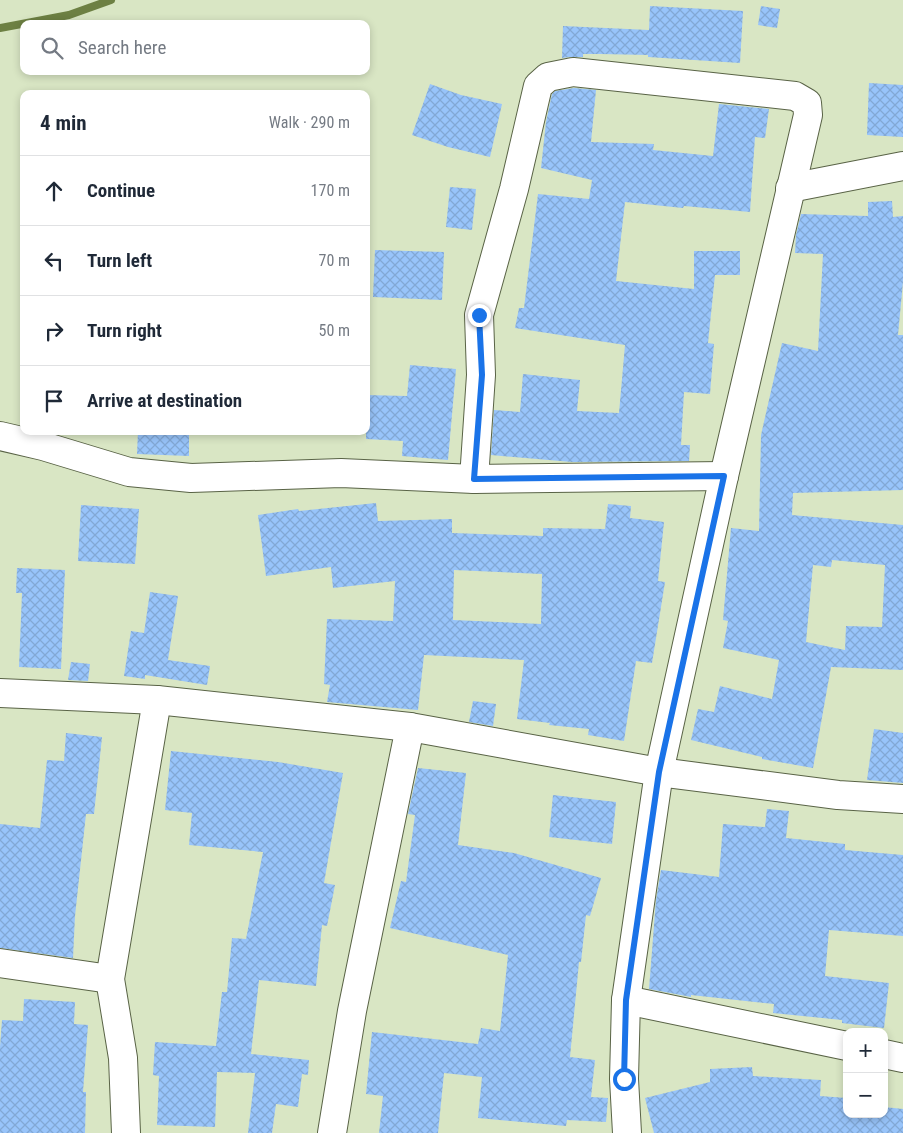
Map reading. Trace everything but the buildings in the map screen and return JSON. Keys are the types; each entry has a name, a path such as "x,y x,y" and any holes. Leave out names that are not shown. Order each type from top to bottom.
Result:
{"street":[{"path":"474,479 482,375 479,315 514,189 538,86 548,77 573,72 795,96 807,103 808,115 724,476 659,772 626,1000 624,1079 628,1133"},
{"path":"790,188 903,166"},
{"path":"0,436 44,446 130,472 191,478 341,473 474,479 724,476"},
{"path":"0,693 157,700 410,727 659,772 838,794 903,799"},
{"path":"126,1133 123,1058 110,979 157,700"},
{"path":"332,1133 352,1011 410,727"},
{"path":"0,963 110,979"},
{"path":"626,1000 843,1045"},
{"path":"888,1055 903,1058"}],"waterway":[{"path":"42,20 69,15 111,0"},
{"path":"0,28 20,24"}],"route":[{"path":"479,315 482,375 474,479 724,476 659,772 626,1000 624,1079"}]}
